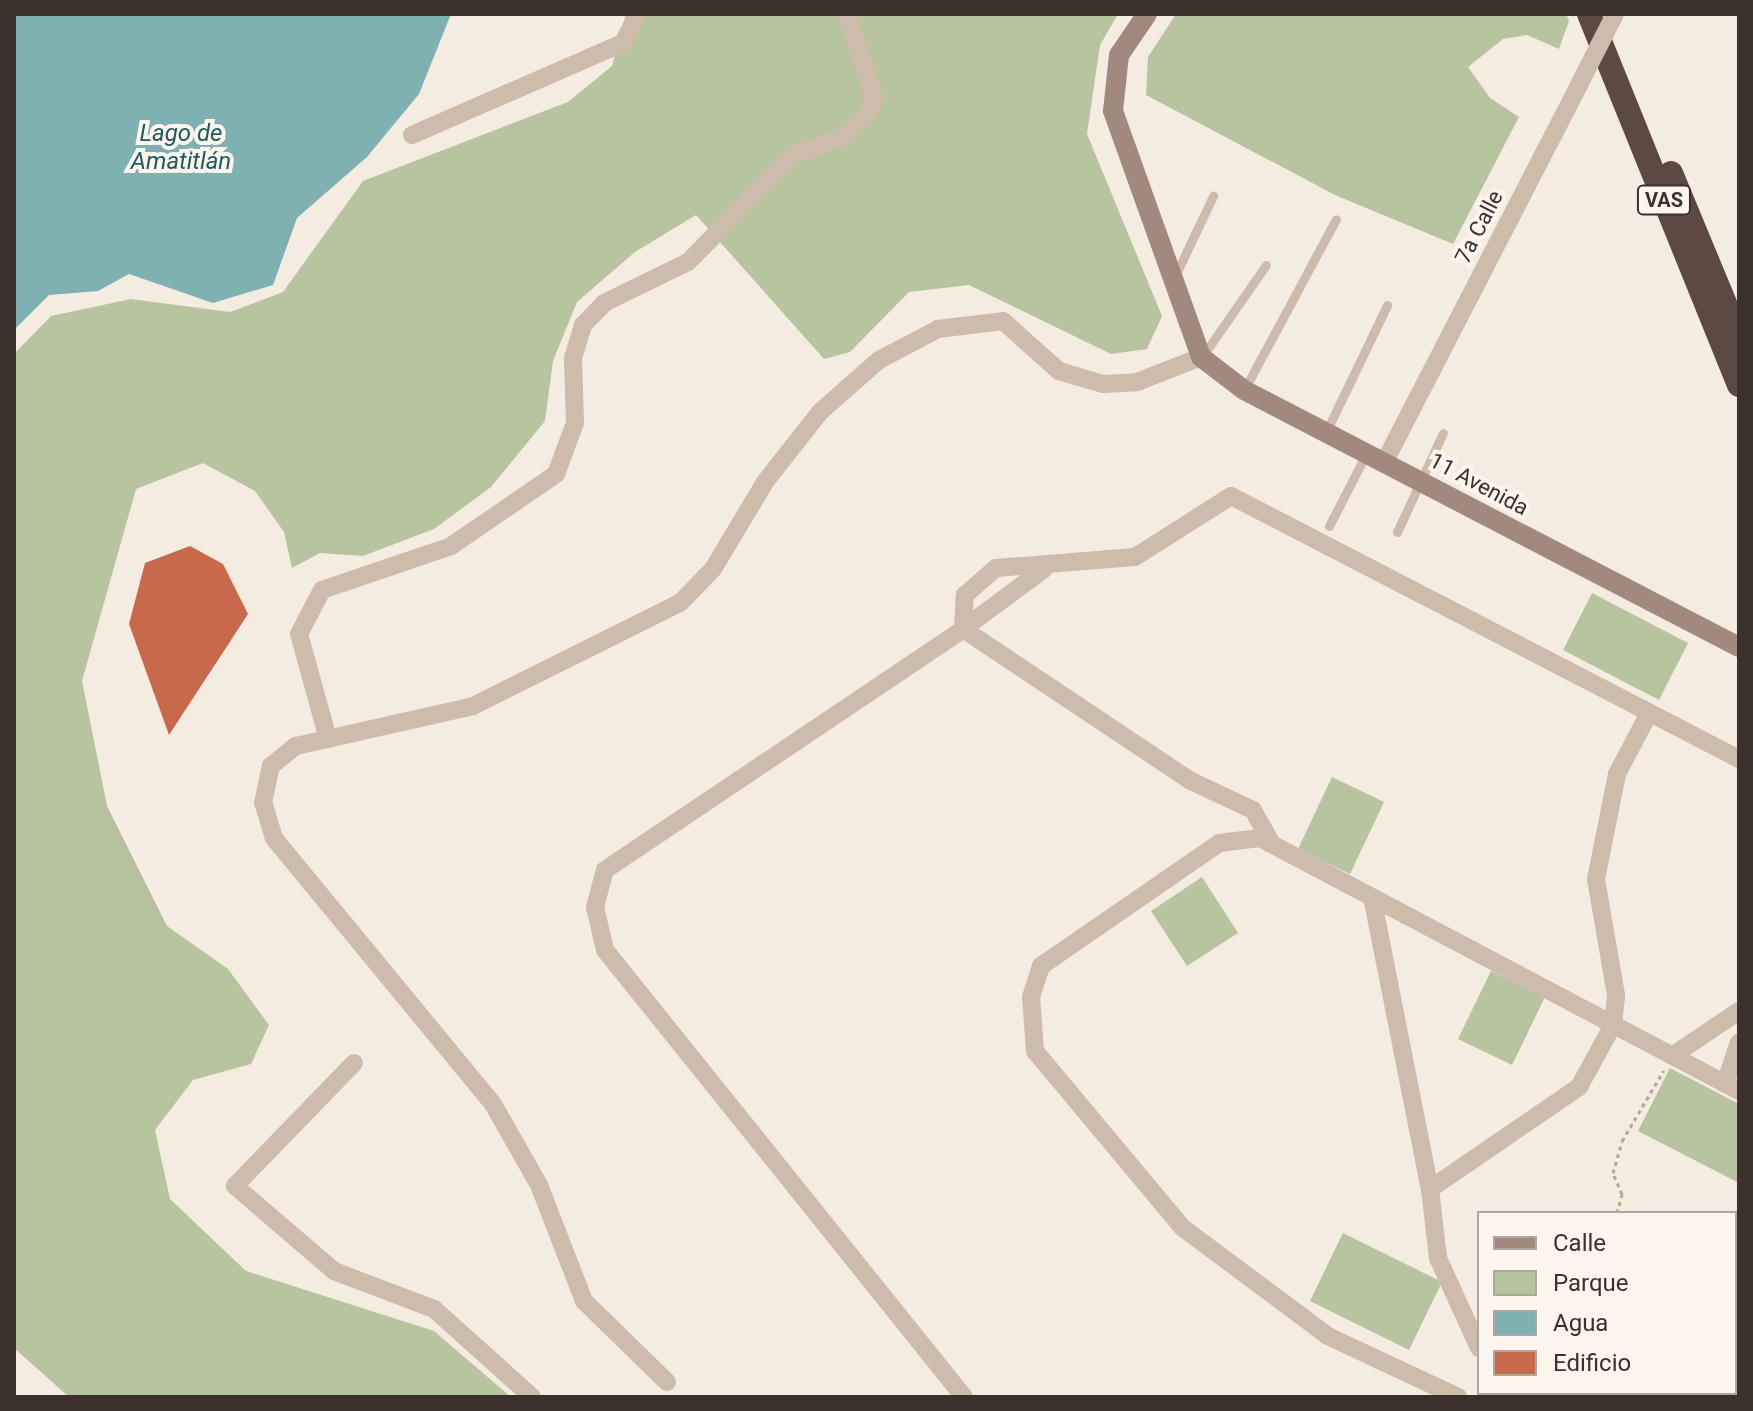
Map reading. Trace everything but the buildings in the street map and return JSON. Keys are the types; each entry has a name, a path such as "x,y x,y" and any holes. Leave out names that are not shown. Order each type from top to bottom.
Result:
{"highway":[{"name":"VAS","path":"1589,14 1739,385"},
{"name":"VAS","path":"1612,14 1739,337"}],"street":[{"path":"412,135 623,43 638,14"},
{"path":"328,739 299,634 322,590 451,546 556,474 575,423 573,358 583,325 604,303 688,262 793,155 844,137 868,115 874,98 847,14"},
{"path":"667,1382 584,1301 539,1185 493,1104 274,838 263,803 271,766 296,746 452,714 680,603 713,569 765,482 820,412 879,360 938,329 1003,321 1059,371 1103,384 1137,382 1201,357 1175,276 1113,111 1119,55 1147,14"},
{"name":"7a Calle","path":"1376,457 1580,83 1612,14"},
{"name":"11 Avenida","path":"1201,357 1244,390 1739,647"},
{"path":"963,629 965,595 984,575 1011,566 1044,569 1135,557 1231,496 1739,759"},
{"path":"964,1397 605,950 595,907 605,870 963,629 1044,569"},
{"path":"963,629 1191,781 1253,810 1272,844"},
{"path":"1430,1189 1579,1087 1613,1025 1616,995 1596,879 1617,774 1649,713"},
{"path":"1458,1397 1328,1336 1182,1227 1035,1051 1031,997 1041,966 1219,843 1240,837 1272,844 1373,902 1732,1087 1739,1042"},
{"path":"1373,902 1430,1189 1438,1258 1477,1344"},
{"path":"1672,1056 1739,1011"},
{"path":"354,1063 235,1186 334,1271 434,1309 532,1397"}],"lane":[{"path":"1175,276 1213,196"},
{"path":"1244,390 1336,219"},
{"path":"1201,357 1266,265"},
{"path":"1326,432 1387,305"},
{"path":"1397,532 1443,433"},
{"path":"1329,526 1376,457"}],"path":[{"path":"1618,1211 1622,1194 1613,1173 1622,1141 1672,1056"}],"green space":[{"path":"626,14 1118,14 1100,45 1087,134 1162,316 1147,349 1111,354 969,285 909,292 850,352 824,359 696,215 635,252 577,302 553,361 545,421 491,487 434,529 363,556 320,553 292,568 284,532 255,491 203,463 136,489 82,681 107,806 167,926 228,969 269,1025 251,1064 193,1080 155,1130 170,1199 246,1271 434,1331 511,1397 69,1397 14,1348 14,354 51,316 131,299 230,312 283,292 363,181 568,102 612,66"},
{"path":"1176,14 1566,14 1569,21 1559,49 1527,35 1503,39 1468,67 1490,98 1519,117 1453,244 1335,195 1146,95 1148,57"},
{"path":"1592,593 1688,643 1659,700 1563,650"},
{"path":"1332,777 1384,802 1350,874 1298,849"},
{"path":"1202,877 1238,933 1187,966 1151,911"},
{"path":"1491,971 1545,997 1512,1065 1458,1039"},
{"path":"1670,1068 1739,1104 1739,1183 1638,1131"},
{"path":"1343,1233 1442,1282 1409,1350 1310,1301"}],"water":[{"name":"Lago de Amatitlán","path":"14,14 451,14 419,94 367,157 297,218 273,285 213,303 129,274 98,291 49,295 14,330"}]}
